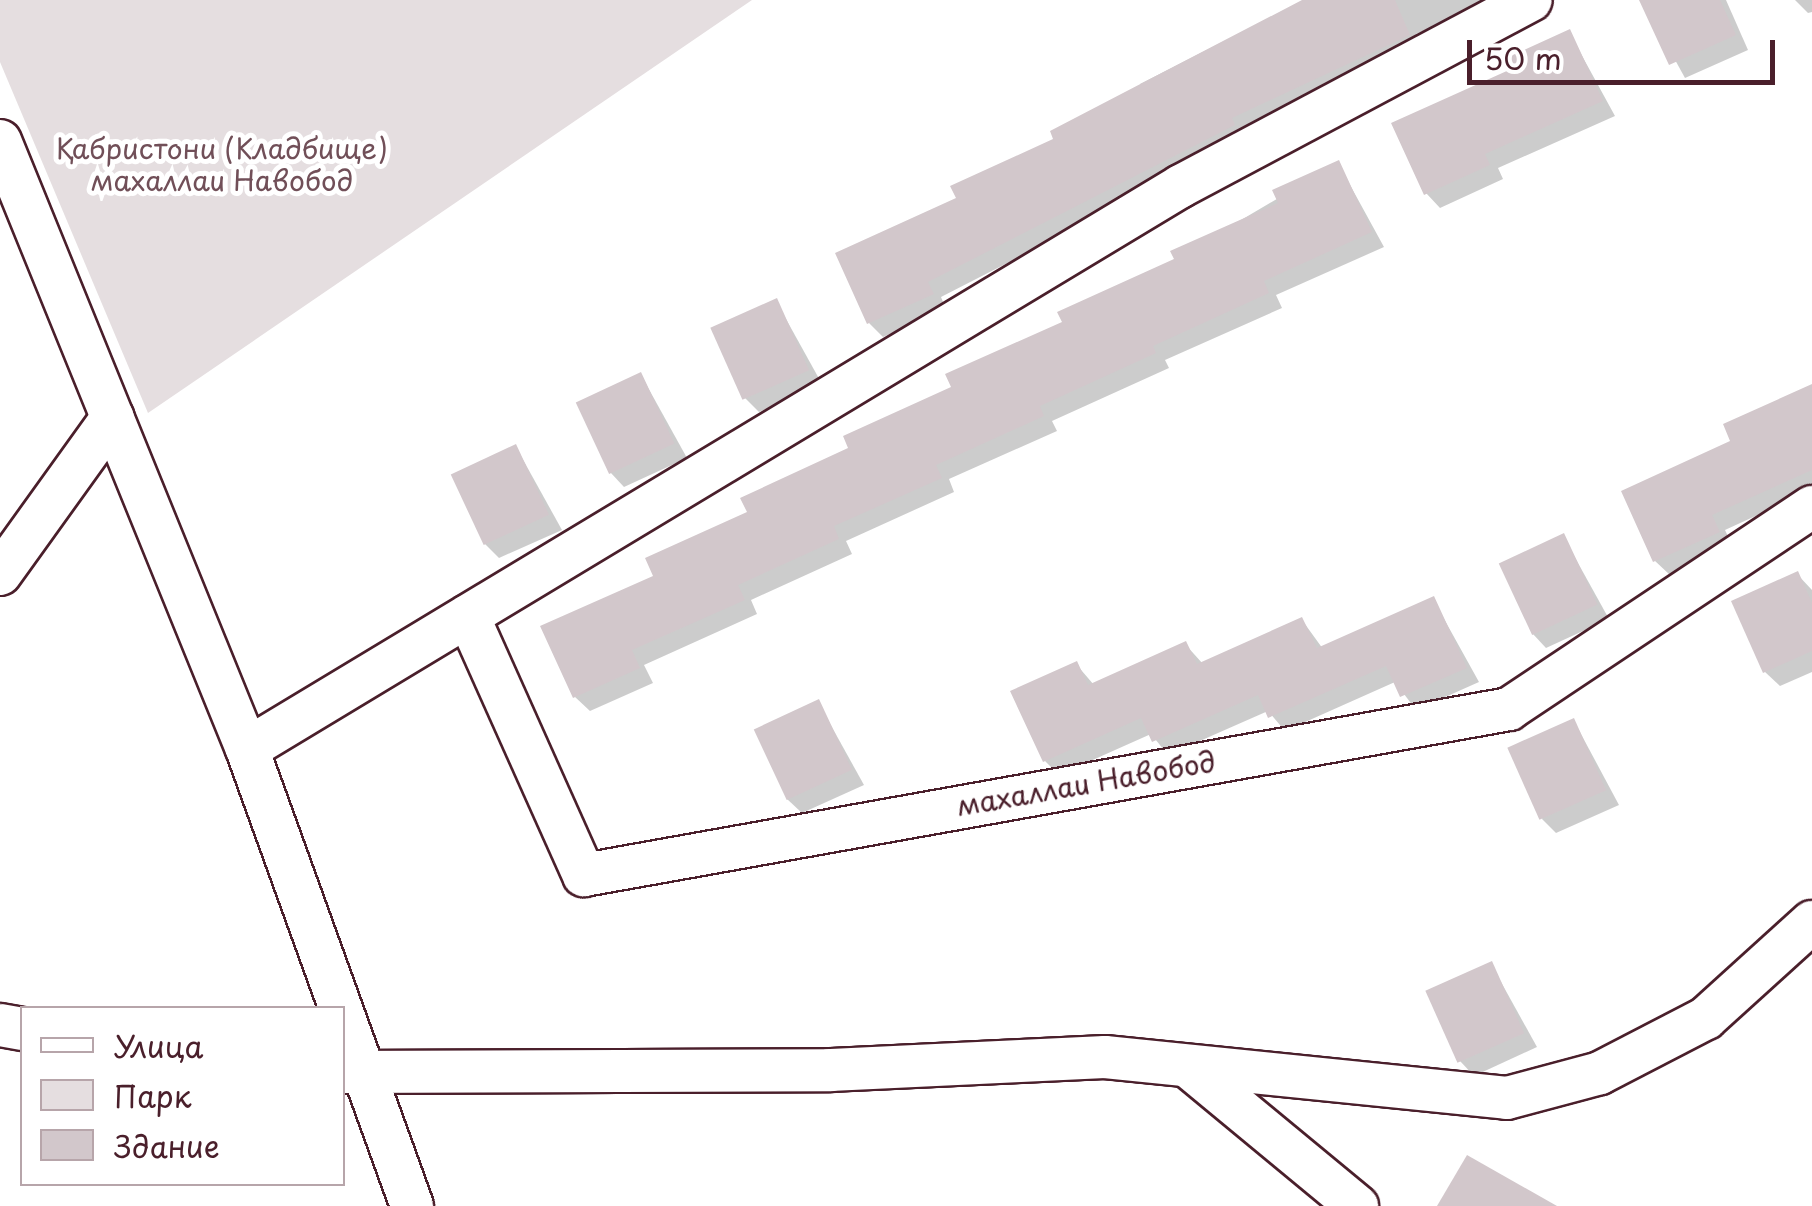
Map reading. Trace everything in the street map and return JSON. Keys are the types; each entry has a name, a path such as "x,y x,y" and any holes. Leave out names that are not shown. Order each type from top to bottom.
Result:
{"street":[{"path":"244,741 468,616 1182,186 1531,0"},
{"path":"0,141 244,741 334,1006"},
{"path":"0,574 113,418"},
{"name":"махаллаи Навобод","path":"468,616 584,875 1510,709 1812,506"},
{"path":"357,1072 1105,1057 1507,1098 1600,1073 1706,1018 1812,922"},
{"path":"345,1037 412,1206"},
{"path":"1190,1068 1357,1206"}],"green space":[{"name":"Қабристони (Кладбище) махаллаи Навобод","path":"0,0 752,0 148,413 0,62"}],"building":[{"path":"1302,0 1395,0 1410,35 1232,118 1235,125 928,282 934,294 867,324 835,253 956,198 950,186 1053,139 1050,131"},
{"path":"1639,0 1720,0 1736,35 1669,65"},
{"path":"1570,29 1603,101 1485,154 1490,165 1424,195 1391,123 1509,70 1504,59"},
{"path":"1339,160 1372,232 1264,281 1269,293 1153,346 1156,353 1040,406 1044,416 936,465 942,478 834,526 839,539 738,585 745,600 632,650 640,668 573,698 540,626 653,576 645,558 747,512 740,498 848,448 843,436 951,387 945,374 1062,322 1057,312 1174,259 1170,251 1278,203 1272,190"},
{"path":"777,298 809,370 742,400 710,328"},
{"path":"641,372 674,444 609,474 576,402"},
{"path":"1812,384 1812,470 1712,515 1720,532 1653,562 1621,491 1730,441 1723,424"},
{"path":"516,444 549,515 484,545 451,474"},
{"path":"1564,533 1597,605 1532,635 1499,563"},
{"path":"1798,571 1812,603 1812,651 1763,673 1731,601"},
{"path":"1434,596 1467,668 1400,697 1386,666 1268,718 1258,695 1152,742 1141,718 1043,762 1010,691 1077,661 1088,685 1186,641 1197,664 1302,617 1317,648"},
{"path":"819,699 852,770 787,800 754,729"},
{"path":"1574,718 1606,790 1539,820 1507,748"},
{"path":"1492,961 1524,1033 1457,1063 1425,991"},
{"path":"1467,1155 1557,1206 1437,1206"}]}
